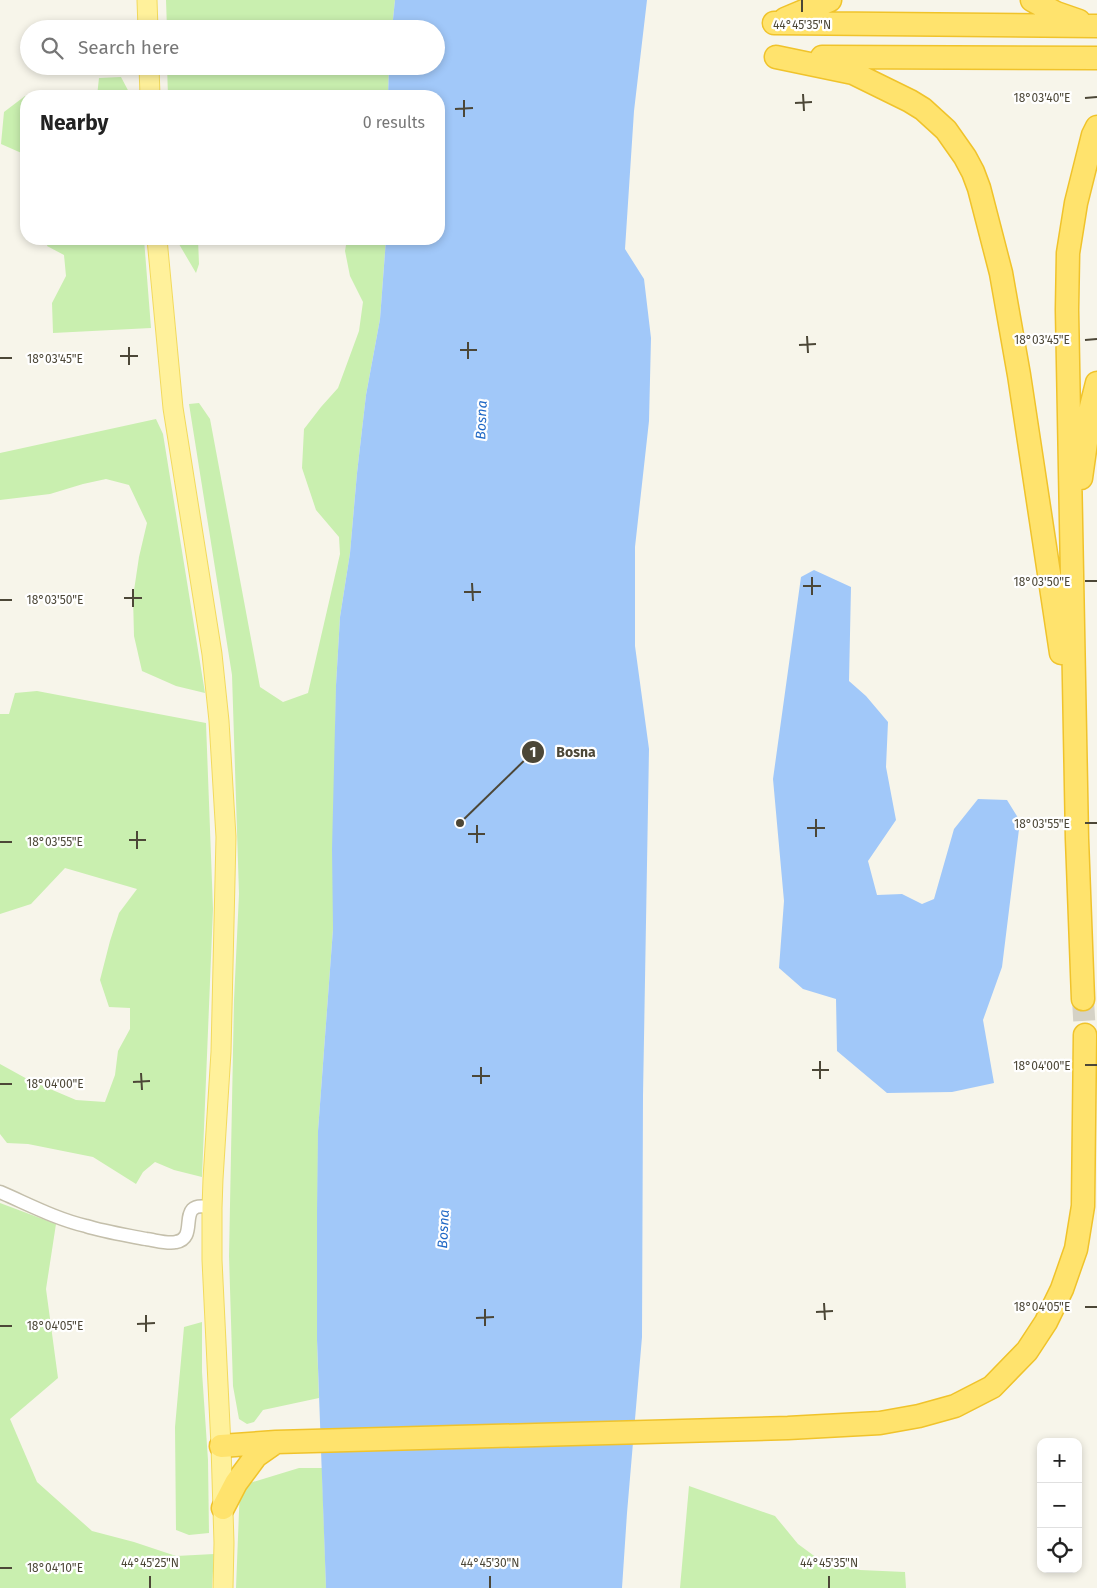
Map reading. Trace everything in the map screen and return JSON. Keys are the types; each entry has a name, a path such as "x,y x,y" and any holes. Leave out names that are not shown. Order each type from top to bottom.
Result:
{"highway":[{"path":"830,0 774,24 1097,25"},
{"path":"1032,0 1072,19 1097,25"},
{"path":"1075,763 1061,653 1005,292 984,204 973,172 946,130 929,114 910,101 853,74 776,56 1097,58"},
{"path":"1084,999 1075,763 1067,310 1068,252 1076,203 1093,135 1097,127"},
{"path":"1071,579 1082,465 1090,407 1097,383"},
{"path":"221,1446 276,1442 788,1428 880,1423 919,1416 955,1406 992,1387 1027,1351 1046,1322 1062,1289 1076,1250 1083,1206 1085,1035"},
{"path":"223,1508 236,1483 256,1456 276,1442"}],"main road":[{"path":"147,0 148,20"},
{"path":"149,75 150,90"},
{"path":"158,245 173,408 212,654 219,721 226,837 221,1052 212,1179 212,1260 221,1446 223,1588"}],"street":[{"path":"0,1192 85,1226 174,1243 183,1240 188,1235 189,1215 192,1209 199,1207 212,1208"}],"green space":[{"path":"166,0 395,0 393,20 167,20"},
{"path":"167,75 389,75 388,90 168,90"},
{"path":"121,77 128,90 98,90 99,78"},
{"path":"20,100 20,152 1,144 4,112"},
{"path":"144,245 151,328 53,333 52,303 66,276 64,255 47,246"},
{"path":"180,245 198,245 199,264 196,273"},
{"path":"346,245 386,245 380,319 366,395 350,553 340,617 336,685 333,929 318,1131 317,1340 319,1398 263,1410 254,1422 247,1424 239,1419 233,1386 229,1256 234,1000 239,894 232,675 189,404 199,403 210,419 260,687 283,702 308,693 340,554 339,537 316,510 302,468 304,429 338,388 359,331 363,302 350,276 345,251"},
{"path":"156,419 163,434 205,693 176,686 142,671 134,636 133,597 139,557 147,523 129,485 106,479 50,494 0,500 0,453"},
{"path":"37,691 206,723 213,909 202,1177 174,1170 155,1162 143,1172 136,1184 93,1157 28,1144 7,1143 0,1134 0,1064 29,1080 76,1100 105,1102 115,1075 118,1051 130,1029 130,1008 109,1007 100,980 119,913 137,889 65,868 31,904 0,914 0,714 9,714 15,693"},
{"path":"0,1203 56,1224 46,1289 58,1378 10,1419 37,1482 92,1531 176,1556 214,1554 212,1588 0,1588"},
{"path":"202,1322 202,1372 208,1460 209,1533 189,1535 176,1530 175,1427 184,1327"},
{"path":"299,1468 322,1468 326,1588 236,1588 240,1486"},
{"path":"689,1486 775,1516 798,1544 821,1561 860,1570 905,1572 906,1588 680,1588"}],"water":[{"path":"395,0 647,0 634,111 625,249 644,279 651,338 649,421 635,547 635,646 649,749 643,1096 642,1337 622,1588 326,1588 317,1340 318,1131 333,929 332,849 336,685 340,617 350,553 366,395 380,319 386,245 445,245 445,90 388,90 389,75 445,75 445,20 393,20"},
{"path":"814,570 851,587 849,681 866,696 888,722 886,767 896,820 868,861 877,895 902,894 922,904 934,899 954,829 978,799 1007,800 1020,821 1002,967 983,1020 994,1083 952,1092 887,1093 837,1051 836,999 803,989 779,968 784,901 773,779 801,577"}],"tunnel":[{"path":"1083,999 1085,1035"}],"place":[{"name":"Bosna","path":"460,823"}]}
